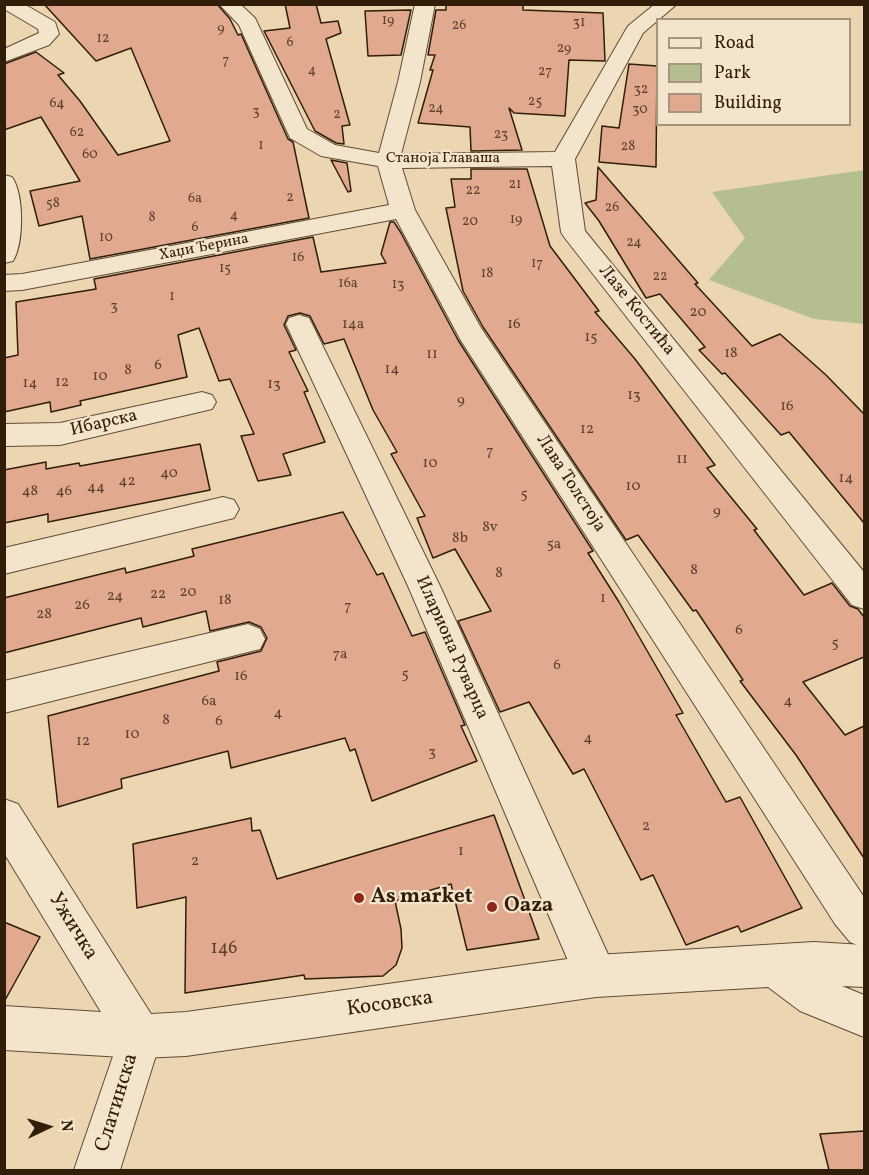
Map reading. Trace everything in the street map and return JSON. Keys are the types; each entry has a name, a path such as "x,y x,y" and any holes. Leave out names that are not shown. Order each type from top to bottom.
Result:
{"street":[{"path":"4,56 42,42 49,34 48,26 9,4"},
{"name":"Станоја Главаша","path":"228,4 248,22 298,133 329,151 388,161 563,159"},
{"path":"388,161 410,82 425,4"},
{"path":"563,159 635,30 668,4"},
{"name":"Лазе Костића","path":"563,159 573,232 864,596"},
{"name":"Лава Толстоја","path":"388,161 403,210 470,332 849,910 864,928"},
{"path":"4,182 10,217 4,255"},
{"name":"Хаџи Ђерина","path":"4,283 22,282 403,210"},
{"name":"Илариона Руварца","path":"299,324 424,586 596,976"},
{"name":"Ибарска","path":"4,435 60,434 202,402"},
{"path":"4,561 223,508"},
{"path":"4,698 248,639"},
{"name":"Ужичка","path":"4,817 140,1036"},
{"name":"Косовска","path":"4,1028 140,1036 186,1034 596,976 814,963 864,966"},
{"path":"776,967 815,996 864,1016"},
{"name":"Слатинска","path":"97,1170 140,1036"}],"green space":[{"path":"864,170 864,324 814,319 709,280 745,238 712,192"}],"building":[{"path":"44,4 217,4 230,19 238,35 241,34 288,139 293,142 309,218 90,259 82,216 39,226 30,191 80,181 41,117 4,130 4,64 36,52 64,73 58,75 80,101 118,155 170,141 131,48 96,61"},
{"path":"285,4 316,4 321,23 338,21 341,33 326,39 350,125 342,126 344,144 336,143 315,131 264,31 290,28"},
{"path":"446,4 523,4 523,10 603,13 605,61 569,60 565,116 514,113 509,108 522,150 471,151 470,127 418,123 433,70 430,70 435,55 428,55 436,10 446,10"},
{"path":"411,10 401,55 368,56 365,11"},
{"path":"629,64 656,66 656,167 599,162 602,126 619,128"},
{"path":"331,160 347,163 351,191 348,192"},
{"path":"598,167 698,283 695,284 752,346 780,334 826,375 864,414 864,523 789,432 781,435 725,373 722,374 699,350 705,347 660,294 646,298 599,221 585,203 596,200"},
{"path":"471,169 527,169 550,246 599,311 595,312 635,359 715,465 707,468 757,529 754,530 804,595 832,583 850,606 858,609 864,617 864,657 803,682 845,735 864,726 864,858 796,755 740,681 743,680 696,610 693,611 638,535 626,540 483,327 463,291 446,208 455,207 451,179 471,179"},
{"path":"390,222 394,222 401,233 458,340 593,551 588,553 683,713 676,715 726,802 740,797 802,908 741,932 738,926 686,945 653,875 641,880 584,769 573,774 529,702 500,712 458,621 491,611 455,549 433,558 417,518 425,516 391,454 397,452 373,410 344,339 324,344 310,316 300,313 288,316 284,325 296,350 289,352 308,391 304,392 325,442 283,454 291,475 258,481 241,436 254,434 230,379 219,381 199,328 178,335 187,377 80,401 81,405 51,412 50,402 4,412 4,358 18,355 16,302 96,289 94,279 313,237 321,272 386,263 381,254"},
{"path":"200,444 210,490 48,522 48,514 4,523 4,470 46,462 46,469 79,463 80,466"},
{"path":"343,512 377,575 383,573 412,636 425,632 465,725 461,726 477,761 372,801 355,749 350,751 345,738 231,768 228,751 121,779 122,788 58,807 48,716 219,671 217,662 261,651 267,638 261,627 249,622 210,631 206,611 143,627 141,618 4,653 4,598 125,568 126,573 194,556 192,549"},
{"path":"494,815 539,939 467,950 451,884 395,901 401,929 402,948 396,965 383,976 305,979 304,975 185,993 186,897 137,908 133,844 251,818 252,831 260,830 277,879"},
{"path":"4,922 40,937 4,1002"},
{"path":"864,1131 864,1170 829,1170 820,1134"}],"place":[{"name":"As market","path":"359,898"},
{"name":"Oaza","path":"492,907"}]}
